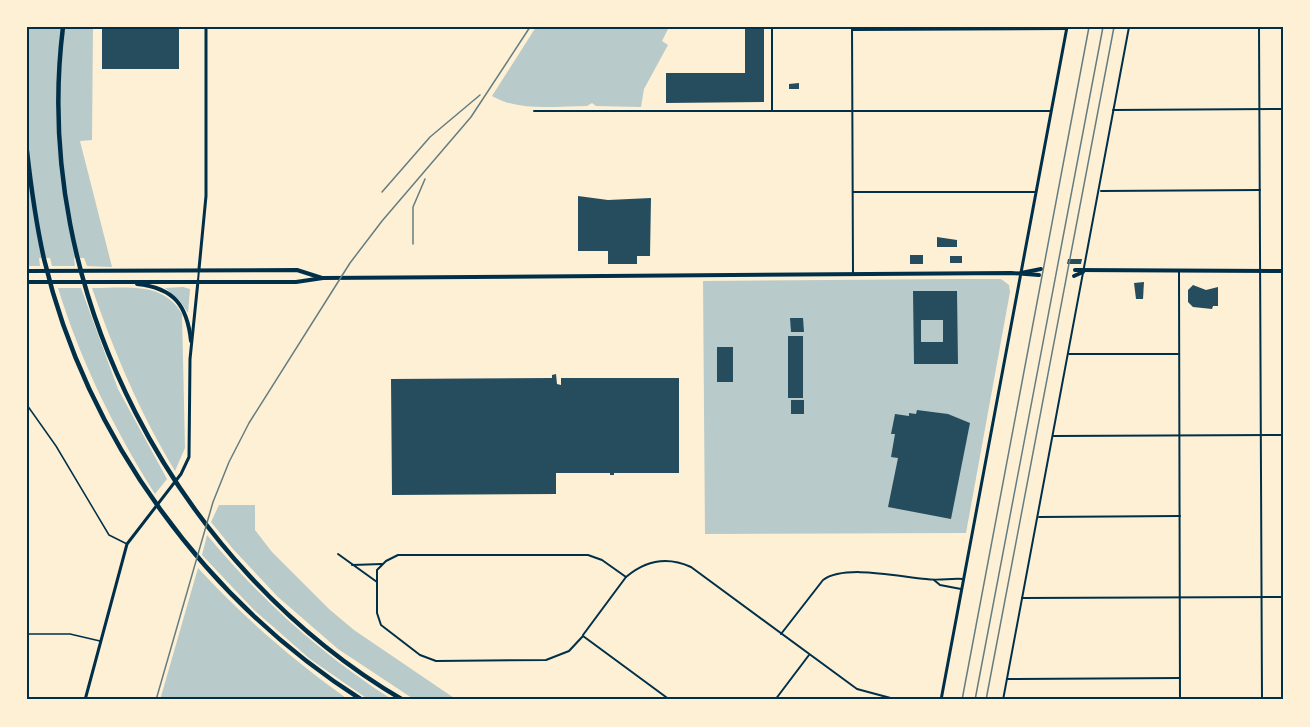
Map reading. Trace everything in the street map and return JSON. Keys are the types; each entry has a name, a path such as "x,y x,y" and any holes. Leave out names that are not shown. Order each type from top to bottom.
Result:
{"highway":[{"path":"63,27 59,101 61,147 68,209 89,297 103,339 127,397 150,442 224,547 288,614 336,654 404,700"},
{"path":"27,151 44,258 55,297 91,388 110,428 152,498 191,549 237,600 293,651 362,700"}],"main road":[{"path":"1021,273 1041,269"},
{"path":"27,271 297,270 323,278"},
{"path":"1075,270 1084,272 1283,271"},
{"path":"1074,276 1084,272"},
{"path":"27,282 296,282 323,278 853,274 1021,273 1039,275"},
{"path":"121,282 156,286 175,298 186,316 191,341"}],"street":[{"path":"85,700 127,544 181,474 189,458 191,341 206,196 206,27"},
{"path":"772,27 772,111"},
{"path":"1003,700 1129,27 1259,27 1262,700"},
{"path":"853,274 852,28 1067,28 941,700"},
{"path":"1113,110 1283,109"},
{"path":"534,111 1051,111"},
{"path":"1099,191 1260,190"},
{"path":"853,192 1036,192"},
{"path":"1179,272 1180,700"},
{"path":"1069,354 1179,354"},
{"path":"1053,436 1283,435"},
{"path":"1038,517 1180,516"},
{"path":"338,554 376,582"},
{"path":"352,565 382,564 404,555 588,555 602,560 626,577"},
{"path":"382,564 377,570 376,582 377,613 381,624 396,638 430,660 546,660 569,651 583,636 626,577 650,562 668,560 685,564 808,655 864,693 898,700"},
{"path":"781,634 817,586 833,574 885,573 934,580 941,577 963,579"},
{"path":"934,580 940,585 961,590"},
{"path":"1022,598 1283,597"},
{"path":"583,636 670,700"},
{"path":"775,700 808,655"},
{"path":"1007,679 1180,678"}],"lane":[{"path":"27,405 56,447 109,535 127,544"},
{"path":"27,634 70,634 100,641"}],"shaded area":[{"path":"27,27 93,27 92,140 80,141 112,267 87,266 84,258 74,258 75,266 52,266 50,258 39,258 40,266 27,266"},
{"path":"536,27 669,27 662,41 668,45 644,89 641,107 596,106 592,103 587,106 526,106 492,96"},
{"path":"1001,279 1009,285 1010,292 966,533 705,534 703,281"},
{"path":"58,288 81,288 118,389 167,479 155,494 126,445 88,369"},
{"path":"92,288 131,288 155,291 174,303 182,314 185,448 175,471 129,382"},
{"path":"165,288 190,289 188,313 180,301"},
{"path":"219,505 255,505 255,530 272,552 329,609 354,630 457,700 415,700 338,649 278,597 233,549 211,522"},
{"path":"207,535 249,582 294,625 367,683 393,700 369,700 310,659 254,610 202,555"},
{"path":"198,568 270,638 349,700 160,700"}],"building":[{"path":"102,27 179,27 179,69 102,69"},
{"path":"745,27 764,27 764,102 666,103 666,73 745,73"},
{"path":"799,83 799,89 789,89 789,84"},
{"path":"578,196 608,200 651,198 650,256 637,256 637,264 608,264 608,251 578,251"},
{"path":"937,237 957,240 957,247 937,247"},
{"path":"910,255 923,255 923,264 910,264"},
{"path":"950,256 962,256 962,263 950,263"},
{"path":"1068,259 1082,259 1081,264 1067,264"},
{"path":"1144,282 1143,299 1136,299 1134,283"},
{"path":"1193,285 1206,290 1218,287 1218,306 1213,306 1212,309 1193,307 1188,302 1188,290"},
{"path":"913,291 957,291 958,364 914,364","holes":["921,320 943,320 943,342 921,342"]},
{"path":"790,318 803,318 804,332 791,332"},
{"path":"788,336 803,336 803,398 788,398"},
{"path":"717,347 733,347 733,382 717,382"},
{"path":"556,374 557,384 561,385 561,378 679,378 679,473 614,473 610,475 610,473 556,473 556,494 392,495 391,379 552,378 552,375"},
{"path":"791,400 804,400 804,414 791,414"},
{"path":"917,410 948,414 970,423 951,519 888,507 898,458 891,457 895,434 891,434 895,414 909,416 909,413 916,414"}],"railway":[{"path":"156,700 213,502 229,462 249,423 350,263 382,221 471,117 530,27"},
{"path":"962,700 1089,27"},
{"path":"975,700 1103,27"},
{"path":"986,700 1114,27"},
{"path":"382,192 430,137 480,95"},
{"path":"413,244 413,207 425,179"}]}
